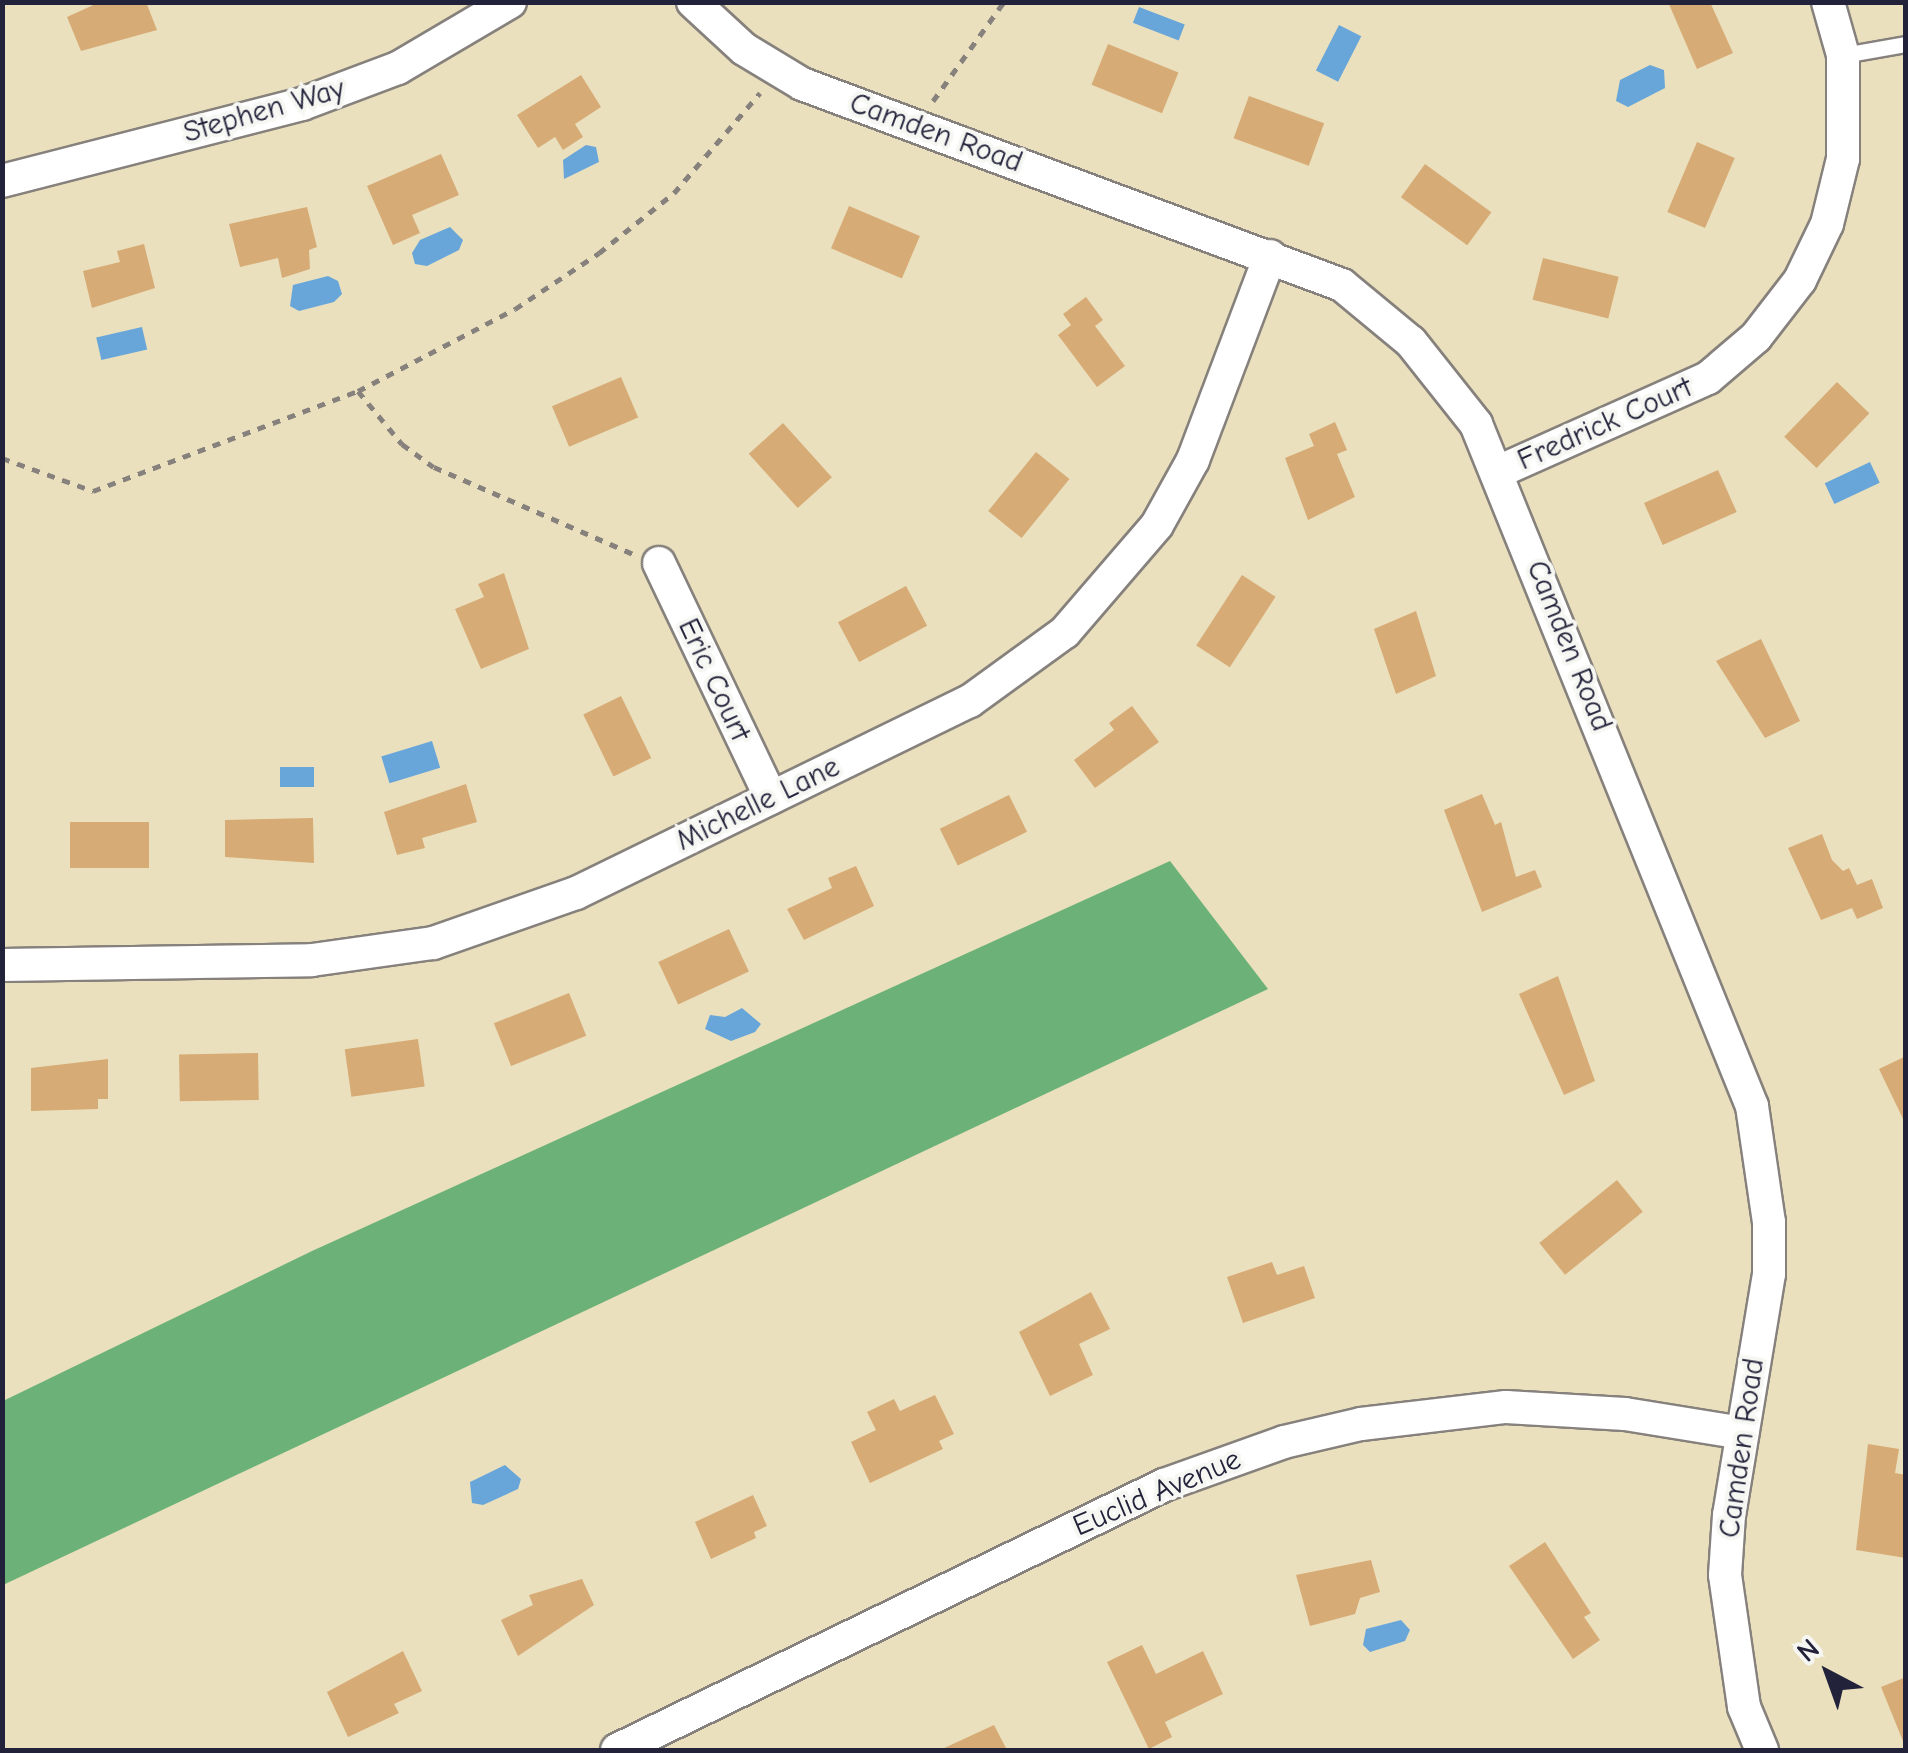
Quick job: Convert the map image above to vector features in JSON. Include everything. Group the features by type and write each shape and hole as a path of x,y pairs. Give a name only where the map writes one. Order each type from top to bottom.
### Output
{"street":[{"name":"Stephen Way","path":"2,181 302,104 398,68 510,2"},
{"name":"Camden Road","path":"694,2 778,71 1342,285 1411,342 1476,424 1500,470 1752,1106 1767,1206 1769,1274 1742,1433 1726,1575 1744,1708 1762,1750"},
{"name":"Fredrick Court","path":"1500,470 1656,406 1708,378 1756,337 1800,280 1826,224 1843,159 1843,55 1828,2"},
{"name":"Michelle Lane","path":"2,965 312,960 433,943 576,893 970,701 1065,632 1112,584 1157,525 1193,460 1270,256"},
{"name":"Eric Court","path":"659,563 770,798"},
{"name":"Euclid Avenue","path":"616,1750 1164,1485 1284,1442 1361,1424 1506,1408 1626,1414 1742,1433"}],"lane":[{"path":"1843,55 1906,44"}],"path":[{"path":"918,126 965,50 1004,2"},
{"path":"2,458 92,491 358,390 515,309 645,218 778,71"},
{"path":"358,390 402,444 434,467 659,563"}],"green space":[{"path":"1170,861 1268,989 3,1585 3,1401 312,1251"}],"water":[{"path":"1139,7 1185,25 1179,40 1133,23"},
{"path":"1339,25 1361,36 1338,82 1316,70"},
{"path":"1650,65 1664,70 1665,88 1628,107 1616,101 1620,80"},
{"path":"586,145 596,147 599,162 564,179 563,160"},
{"path":"450,227 463,240 459,250 427,266 415,264 412,253 420,240"},
{"path":"328,276 338,281 342,294 334,302 299,311 290,306 293,285"},
{"path":"142,327 147,349 101,360 96,338"},
{"path":"1870,462 1880,483 1834,504 1825,483"},
{"path":"432,741 440,768 390,783 381,756"},
{"path":"280,767 314,767 314,787 280,787"},
{"path":"742,1008 761,1024 755,1032 731,1041 705,1029 710,1015 725,1017"},
{"path":"505,1465 521,1479 518,1489 483,1505 472,1503 470,1482"},
{"path":"1401,1620 1410,1630 1405,1641 1370,1652 1363,1645 1366,1629"}],"building":[{"path":"100,2 146,2 157,30 81,51 67,17"},
{"path":"1668,2 1710,2 1733,53 1697,69"},
{"path":"1108,44 1178,72 1162,113 1092,85"},
{"path":"581,75 601,107 575,124 583,137 563,150 555,137 538,148 517,115"},
{"path":"1249,96 1324,123 1309,166 1234,138"},
{"path":"1697,142 1735,158 1705,228 1667,212"},
{"path":"441,154 459,195 412,215 420,233 393,245 367,186"},
{"path":"1425,164 1491,212 1467,245 1401,197"},
{"path":"849,206 920,236 902,278 831,248"},
{"path":"307,207 317,247 309,250 310,269 282,278 278,258 240,267 229,224"},
{"path":"144,244 155,288 92,308 83,271 120,262 117,251"},
{"path":"1543,258 1619,277 1608,319 1533,300"},
{"path":"1086,297 1103,320 1095,326 1125,366 1097,387 1058,335 1071,325 1063,314"},
{"path":"621,377 638,418 569,447 552,406"},
{"path":"1837,382 1869,413 1817,468 1784,437"},
{"path":"1335,422 1347,450 1337,454 1355,497 1308,520 1285,458 1314,446 1309,434"},
{"path":"783,423 832,477 798,508 749,454"},
{"path":"1036,452 1069,479 1022,538 988,511"},
{"path":"1718,470 1737,512 1663,545 1644,503"},
{"path":"504,573 529,649 481,669 455,609 484,597 478,584"},
{"path":"1242,575 1276,597 1230,667 1196,645"},
{"path":"906,586 927,626 859,662 838,622"},
{"path":"1416,611 1436,676 1396,694 1374,629"},
{"path":"1761,639 1800,721 1765,738 1716,661"},
{"path":"621,696 651,758 613,776 583,714"},
{"path":"1132,706 1159,742 1095,788 1074,760 1114,730 1109,723"},
{"path":"466,784 477,822 422,838 425,848 397,855 384,812"},
{"path":"1482,794 1495,825 1501,822 1516,877 1535,870 1542,887 1482,912 1444,810"},
{"path":"1009,795 1027,832 958,866 940,829"},
{"path":"313,818 314,863 225,857 225,820"},
{"path":"70,822 149,822 149,868 70,868"},
{"path":"1822,834 1832,860 1843,871 1849,868 1857,885 1872,879 1883,908 1857,919 1852,908 1821,920 1788,848"},
{"path":"856,866 874,906 804,940 787,909 832,888 828,878"},
{"path":"729,929 749,972 678,1005 658,962"},
{"path":"1558,976 1595,1081 1564,1095 1519,994"},
{"path":"569,993 586,1036 511,1066 494,1023"},
{"path":"418,1039 425,1087 351,1097 345,1049"},
{"path":"258,1053 259,1100 180,1101 179,1054"},
{"path":"1906,1056 1906,1125 1879,1069"},
{"path":"108,1059 108,1099 98,1099 98,1109 31,1111 31,1068"},
{"path":"1617,1180 1643,1212 1565,1275 1539,1243"},
{"path":"1272,1262 1277,1275 1304,1266 1315,1298 1243,1323 1227,1277"},
{"path":"1091,1292 1110,1329 1079,1344 1093,1375 1050,1396 1019,1332"},
{"path":"935,1395 954,1434 939,1441 943,1449 870,1483 851,1442 876,1430 867,1412 894,1399 900,1411"},
{"path":"1868,1444 1899,1449 1895,1473 1906,1475 1906,1558 1856,1550"},
{"path":"753,1495 767,1526 754,1532 756,1538 711,1559 695,1522"},
{"path":"1545,1542 1591,1613 1584,1617 1600,1640 1573,1659 1509,1566"},
{"path":"1371,1560 1380,1592 1360,1598 1355,1614 1310,1626 1296,1575"},
{"path":"582,1579 594,1605 518,1656 501,1620 533,1605 529,1595"},
{"path":"1142,1645 1156,1674 1203,1651 1223,1694 1165,1722 1172,1737 1149,1749 1107,1662"},
{"path":"403,1651 422,1691 394,1704 399,1713 348,1737 327,1692"},
{"path":"1906,1677 1906,1746 1905,1746 1881,1687"},
{"path":"994,1725 1007,1750 940,1750"}]}
